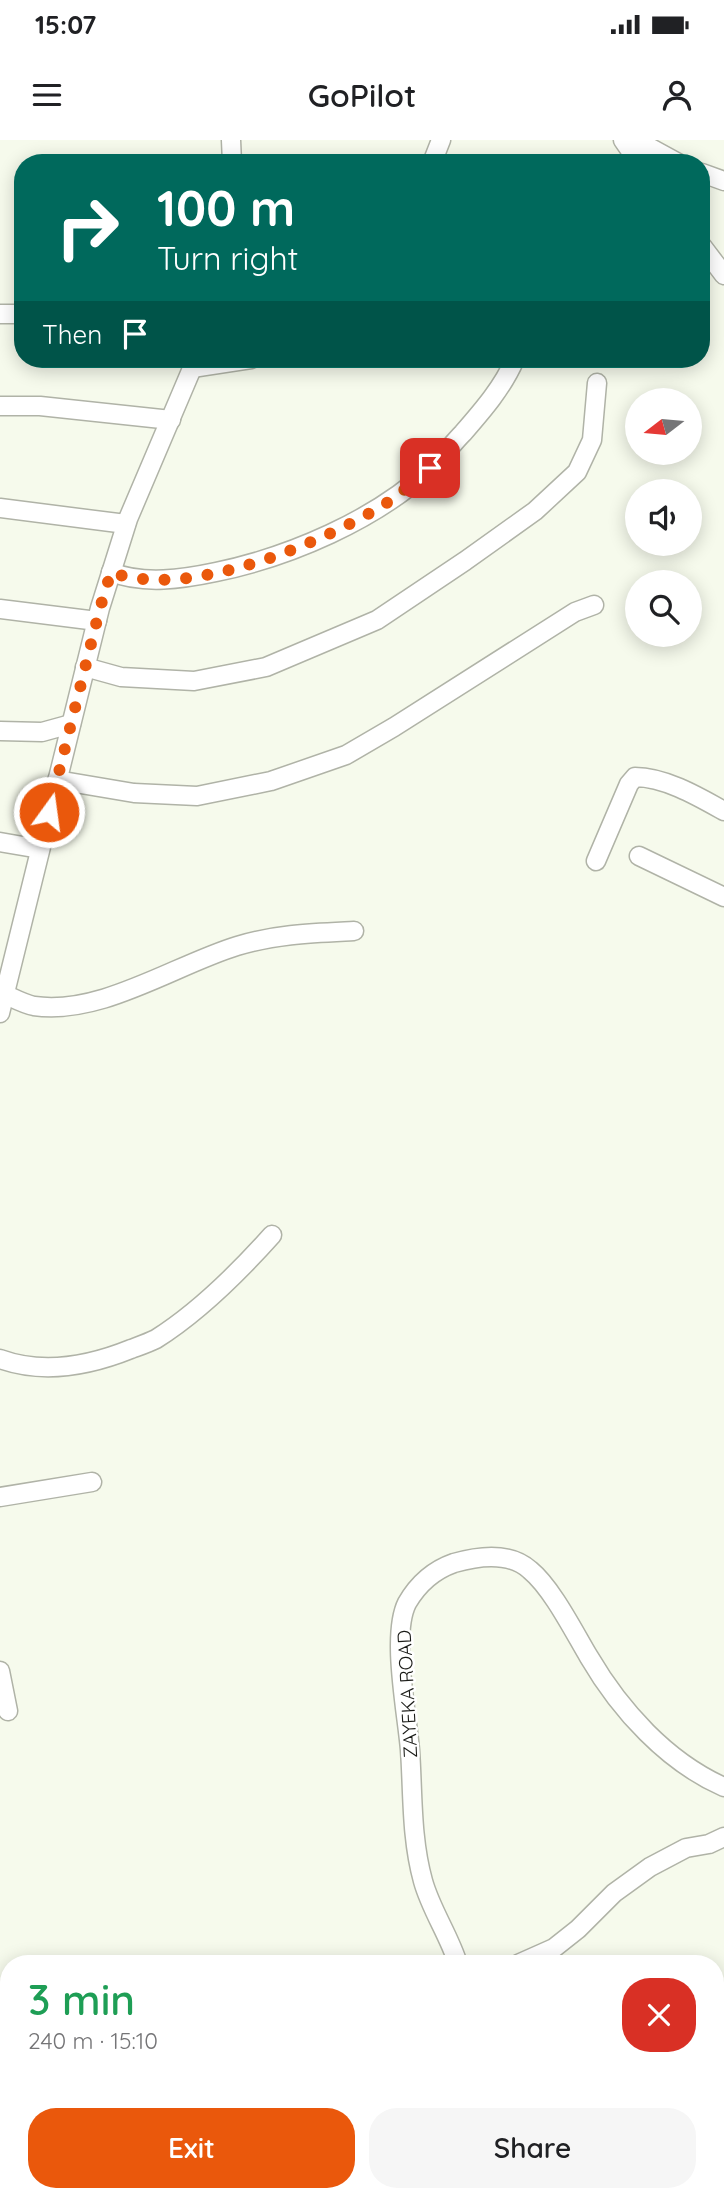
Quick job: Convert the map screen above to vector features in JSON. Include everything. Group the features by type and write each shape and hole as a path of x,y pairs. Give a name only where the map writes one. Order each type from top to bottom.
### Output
{"street":[{"path":"636,140 662,154"},
{"path":"710,257 724,275"},
{"path":"0,1013 6,957 40,849 111,572 126,524 192,368"},
{"path":"111,572 125,578 194,577 271,559 317,540 389,501 430,468 496,394 510,368"},
{"path":"85,667 121,677 194,681 266,667 377,620 535,511 577,472 592,440 597,383"},
{"path":"0,406 40,406 171,420"},
{"path":"0,508 126,524"},
{"path":"57,780 134,793 197,796 271,781 346,755 575,612 594,605"},
{"path":"0,609 97,621"},
{"path":"0,731 42,732 71,724"},
{"path":"596,861 629,784 635,777 645,777 676,788 724,811"},
{"path":"0,842 40,849"},
{"path":"639,856 724,897"},
{"path":"4,994 31,1006 80,1005 175,972 236,946 284,934 354,931"},
{"path":"0,1359 15,1365 62,1367 99,1362 154,1339 195,1309 272,1236"},
{"path":"0,1497 92,1482"},
{"name":"ZAYEKA ROAD","path":"453,1955 423,1881 415,1842 401,1657 401,1626 407,1604 427,1578 439,1569 476,1557 499,1557 530,1569 552,1596 591,1660 624,1707 660,1745 696,1773 724,1787"},
{"path":"0,1671 8,1711"},
{"path":"538,1955 554,1948 614,1893 650,1867 686,1848 709,1844 724,1837"}],"route":[{"path":"49,812 111,572 125,578 194,577 271,559 317,540 389,501 430,468"}]}
